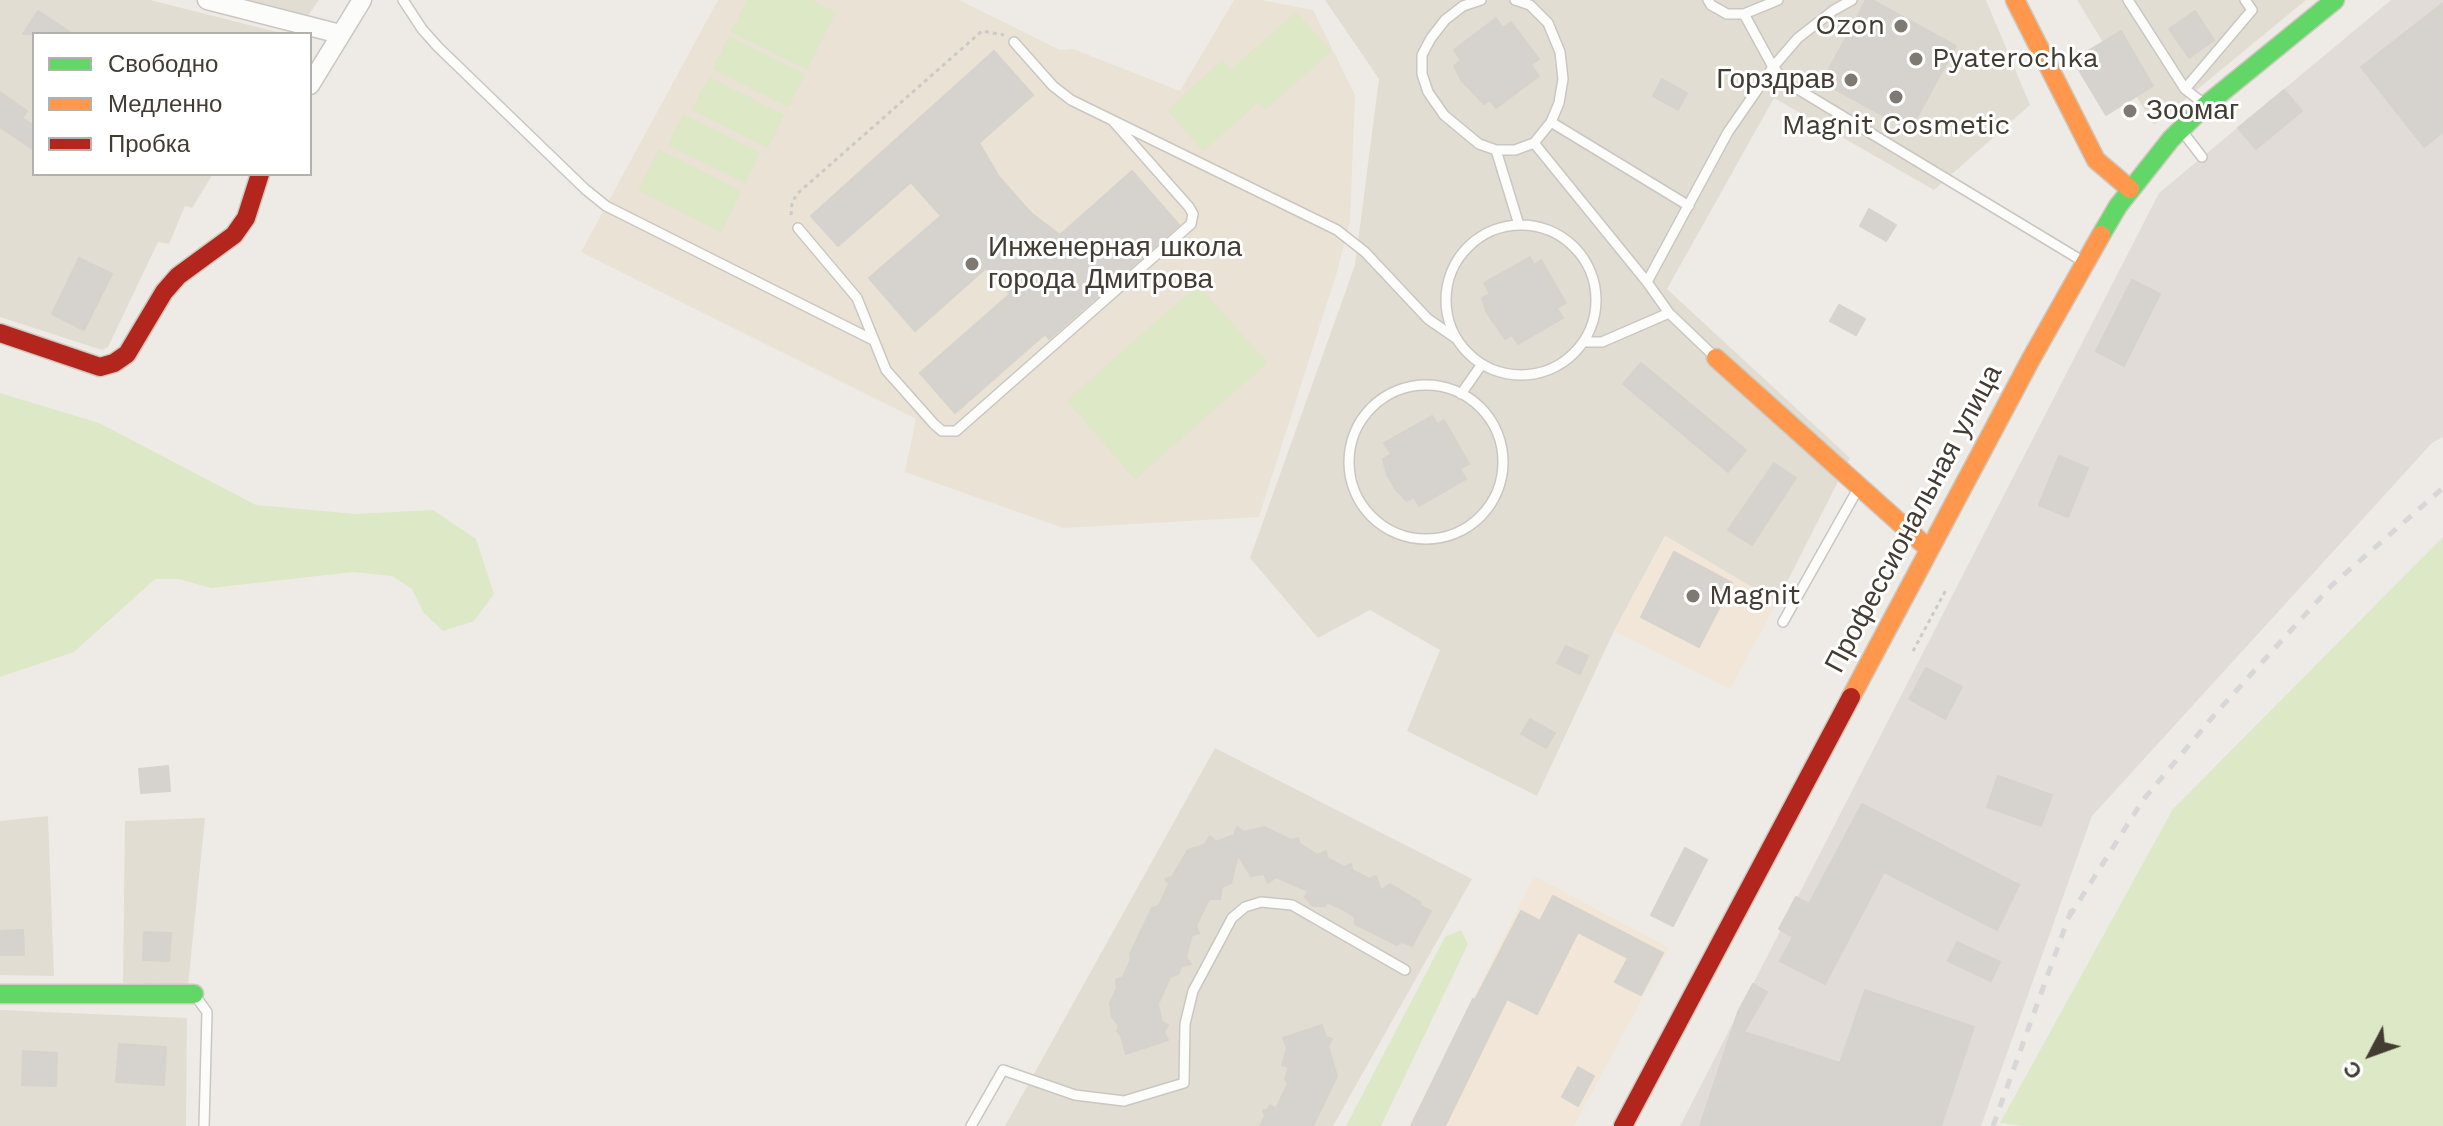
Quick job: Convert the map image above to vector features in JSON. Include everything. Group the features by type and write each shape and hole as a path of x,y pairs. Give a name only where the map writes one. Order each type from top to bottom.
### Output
{"main road":[{"path":"2015,0 2096,160 2130,189"},
{"name":"Профессиональная улица","path":"1623,1126 2084,262 2130,189 2206,105 2335,0"},
{"path":"0,333 100,367 114,363 127,354 164,292 178,276 234,235 246,218 259,176"},
{"path":"1716,358 1929,549"},
{"path":"0,994 194,994"}],"street":[{"path":"207,0 340,34"},
{"path":"312,82 362,0"}],"lane":[{"path":"403,0 438,47 597,200 629,219 873,340"},
{"path":"1478,1 1463,6 1445,20 1431,38 1422,55 1422,74 1428,92 1444,115 1479,144 1496,150 1515,150 1534,143 1551,122 1559,103 1563,79 1560,52 1548,23 1530,5 1515,0"},
{"path":"1708,0 1727,14 1744,14 1778,0"},
{"path":"1647,282 1728,132 1773,67 1798,38 1852,0"},
{"path":"2128,0 2185,89 2206,105"},
{"path":"2185,89 2252,10 2245,0"},
{"path":"1744,14 1773,67 1786,82 2084,262"},
{"path":"1014,42 1061,93 1337,230 1365,252 1435,325 1457,339 1482,364 1509,374 1532,375 1566,361 1584,342 1595,315 1596,286 1581,254 1555,232 1530,225 1503,226 1479,237 1457,260 1447,285 1446,310 1457,339"},
{"path":"798,228 857,298 886,370 942,431 956,431 1187,228 1192,219 1189,207 1113,121"},
{"path":"1551,122 1689,206"},
{"path":"2181,130 2202,157"},
{"path":"1534,143 1669,313 1716,358"},
{"path":"1496,150 1519,225"},
{"path":"1584,342 1602,342 1669,313"},
{"path":"1461,394 1482,364"},
{"path":"1412,386 1445,387 1461,394 1485,412 1499,435 1504,467 1493,503 1472,525 1439,539 1401,536 1377,523 1365,511 1352,487 1348,462 1353,435 1360,421 1378,401 1412,386"},
{"path":"1783,622 1859,487"},
{"path":"971,1126 1003,1070 1075,1095 1124,1101 1184,1083 1185,1024 1193,991 1232,918 1245,907 1261,902 1292,905 1405,970"},
{"path":"194,994 207,1012 204,1126"}],"path":[{"path":"798,228 790,212 798,193 982,31 999,32 1014,42"},
{"path":"1913,651 1947,588"}],"shaded area":[{"path":"0,0 150,0 277,32 32,32 32,176 212,176 192,208 185,206 169,244 158,242 108,347 102,350 0,317"},
{"path":"240,0 319,0 307,17"},
{"name":"Инженерная школа города Дмитрова","path":"718,0 959,0 1060,50 1073,49 1180,91 1234,0 1261,0 1313,10 1355,95 1350,221 1336,275 1259,517 1063,528 905,472 916,419 581,252"},
{"path":"1325,0 1986,0 2030,105 1934,190 1774,98 1667,289 1850,458 1777,602 1665,536 1614,631 1537,796 1407,731 1440,650 1370,610 1318,638 1250,558 1355,265 1379,79"},
{"path":"2077,0 2306,0 2154,125"},
{"path":"2391,0 2443,0 2443,437 2432,443 2092,816 1981,1126 1680,1126 2159,193"},
{"path":"1666,536 1777,602 1730,689 1614,631"},
{"path":"1215,748 1472,879 1333,1126 1005,1126"},
{"path":"48,816 54,976 0,975 0,821"},
{"path":"205,818 188,985 123,983 125,821"},
{"path":"1534,876 1669,948 1574,1126 1409,1126"},
{"path":"0,1010 187,1018 186,1126 0,1126"}],"green space":[{"path":"747,0 812,0 836,12 807,70 731,32"},
{"path":"1296,12 1331,51 1266,109 1258,102 1203,151 1167,110 1222,60 1231,70"},
{"path":"729,36 805,74 788,107 713,69"},
{"path":"709,77 784,115 768,148 692,110"},
{"path":"683,114 760,153 745,183 668,145"},
{"path":"659,149 741,191 721,232 638,190"},
{"path":"1198,285 1267,363 1135,479 1067,400"},
{"path":"0,393 99,423 256,505 356,514 433,510 476,539 494,594 474,621 443,631 423,612 412,589 392,576 353,572 211,588 179,579 155,579 74,652 0,677"},
{"path":"2443,537 2443,1126 2023,1126 2000,1123 2173,809"},
{"path":"1461,930 1468,944 1381,1126 1346,1126 1445,937"}],"building":[{"path":"1866,0 1872,0 1956,46 1910,130 1822,82"},
{"path":"2443,3 2443,132 2424,147 2361,67"},
{"path":"38,11 70,32 32,32 23,34"},
{"path":"2195,11 2214,40 2189,58 2169,29"},
{"path":"1496,18 1503,28 1511,22 1539,59 1531,65 1539,76 1496,108 1490,100 1484,104 1462,81 1454,66 1461,60 1454,50"},
{"path":"2121,31 2153,86 2106,115 2073,60"},
{"path":"994,51 1033,95 979,143 999,177 1031,213 1060,235 1132,171 1179,225 1049,339 1045,334 955,413 920,373 1010,294 986,268 915,331 869,278 941,216 911,182 838,246 811,216"},
{"path":"1662,79 1687,93 1678,110 1653,96"},
{"path":"2284,90 2302,111 2256,149 2238,128"},
{"path":"0,92 27,111 22,118 32,125 32,149 0,127"},
{"path":"1869,209 1896,225 1886,241 1860,226"},
{"path":"1530,257 1534,265 1541,260 1566,303 1557,308 1563,318 1518,344 1512,335 1505,339 1487,313 1482,298 1490,294 1484,283"},
{"path":"79,258 112,274 84,330 52,314"},
{"path":"2132,280 2160,294 2124,366 2096,351"},
{"path":"1839,305 1865,319 1856,335 1830,321"},
{"path":"1641,363 1746,450 1728,472 1623,384"},
{"path":"1432,416 1437,424 1444,420 1469,464 1460,469 1466,479 1419,506 1414,497 1407,501 1387,475 1383,459 1391,454 1384,443"},
{"path":"2059,456 2088,468 2068,517 2039,505"},
{"path":"1774,463 1796,478 1752,545 1728,530"},
{"path":"1674,552 1732,583 1699,647 1641,617"},
{"path":"1566,646 1588,656 1580,674 1557,663"},
{"path":"1926,668 1962,687 1945,719 1909,699"},
{"path":"1530,719 1555,733 1546,748 1521,734"},
{"path":"168,766 170,791 141,793 139,769"},
{"path":"1998,776 2052,795 2041,826 1987,807"},
{"path":"1862,804 2019,885 1997,930 1884,872 1825,984 1780,961 1793,937 1779,929 1796,897 1809,904"},
{"path":"1237,827 1244,832 1264,827 1291,840 1298,838 1300,844 1318,855 1326,851 1327,858 1344,867 1351,864 1352,870 1369,879 1376,876 1381,890 1390,884 1431,911 1412,946 1402,942 1397,945 1355,924 1355,917 1327,902 1325,906 1313,906 1305,897 1308,891 1276,877 1268,883 1264,874 1251,876 1238,855 1231,883 1222,887 1220,899 1209,899 1196,926 1199,933 1192,935 1186,957 1191,964 1182,966 1178,974 1170,977 1158,1004 1162,1022 1168,1025 1164,1032 1168,1040 1126,1054 1110,1003 1117,988 1116,980 1123,977 1131,959 1130,954 1152,908 1159,906 1169,884 1165,879 1172,877 1188,850 1204,845 1210,836 1216,842 1234,835"},
{"path":"1685,848 1707,860 1673,926 1651,915"},
{"path":"1553,896 1663,953 1641,995 1615,982 1628,958 1578,932 1537,1014 1507,999 1445,1126 1411,1126 1473,999 1521,911 1540,921"},
{"path":"23,930 24,955 0,955 0,931"},
{"path":"144,932 171,933 169,961 143,960"},
{"path":"1957,942 2000,962 1991,981 1948,961"},
{"path":"1753,984 1767,992 1744,1032 1840,1063 1865,990 1974,1027 1941,1126 1700,1126 1738,1012"},
{"path":"1322,1025 1326,1037 1332,1039 1328,1046 1337,1076 1313,1126 1260,1126 1265,1116 1263,1111 1270,1105 1276,1109 1288,1083 1285,1079 1289,1067 1282,1065 1287,1048 1283,1038"},
{"path":"119,1044 166,1047 164,1085 116,1082"},
{"path":"23,1051 57,1053 56,1086 22,1085"},
{"path":"1578,1067 1594,1076 1578,1106 1562,1097"}],"railway":[{"path":"2069,917 2143,800 2216,713 2332,585 2443,488"},
{"path":"1993,1126 2072,908"}],"traffic: fast":[{"path":"2101,235 2118,206 2171,139 2206,105 2335,0"},
{"path":"0,994 194,994"}],"traffic: slow":[{"path":"2015,0 2096,160 2130,189"},
{"path":"1851,697 2031,359 2101,235"},
{"path":"1716,358 1929,549"}],"traffic: jam":[{"path":"0,333 100,367 114,363 127,354 164,292 178,276 234,235 246,218 259,176"},
{"path":"1623,1126 1851,697"}],"place":[{"name":"Ozon","path":"1901,26"},
{"name":"Pyaterochka","path":"1916,59"},
{"name":"Горздрав","path":"1851,80"},
{"name":"Magnit Cosmetic","path":"1896,97"},
{"name":"Зоомаг","path":"2130,111"},
{"name":"Инженерная школа города Дмитрова","path":"972,264"},
{"name":"Magnit","path":"1693,596"}]}
